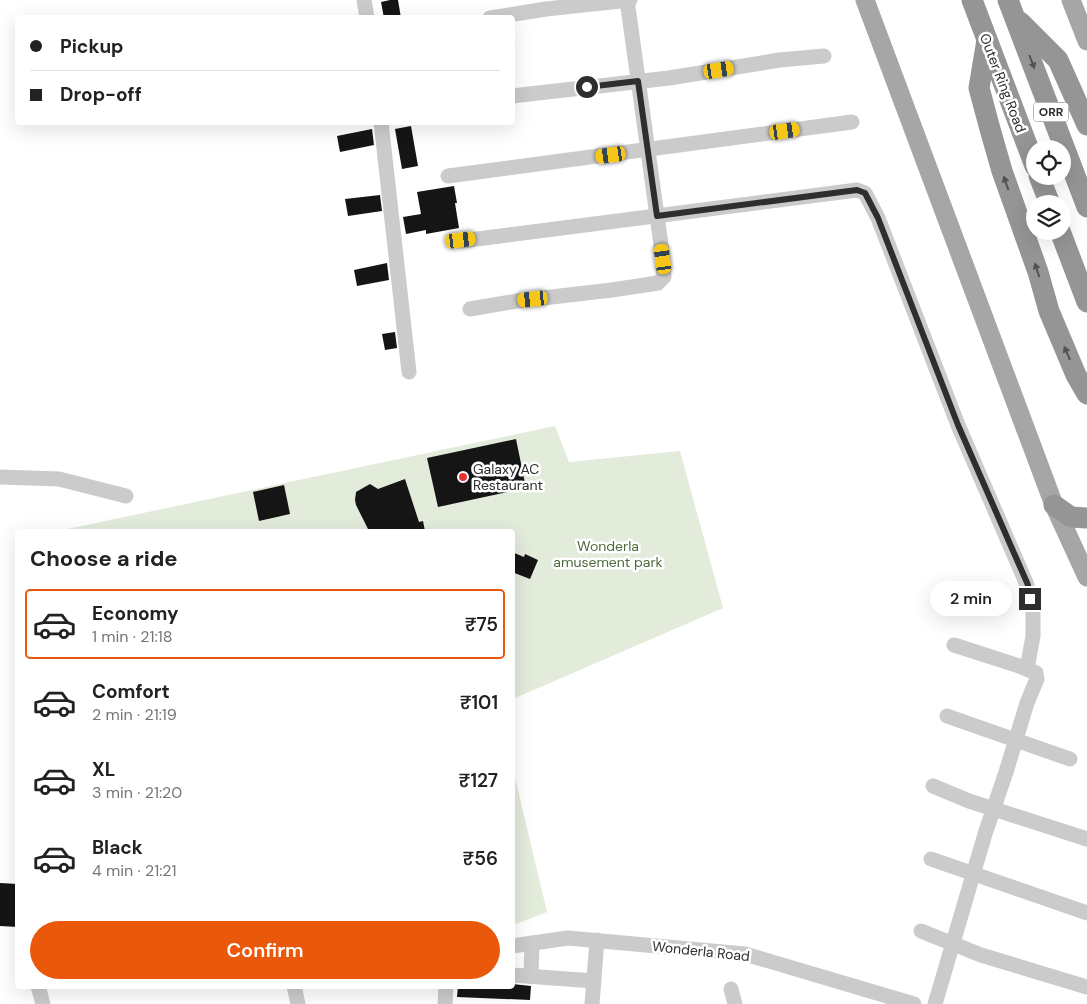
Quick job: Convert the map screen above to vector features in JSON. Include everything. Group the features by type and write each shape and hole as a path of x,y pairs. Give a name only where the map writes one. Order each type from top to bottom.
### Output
{"highway":[{"name":"Outer Ring Road","path":"972,0 1026,142"},
{"path":"1011,8 1058,60 1087,125"},
{"name":"ORR","path":"1011,8 1087,207"},
{"path":"987,40 979,88 1002,171 1038,272 1049,311 1076,374 1087,394"},
{"path":"1063,240 1087,302"},
{"path":"1054,505 1071,517 1087,518"}],"main road":[{"path":"865,0 1054,505 1087,578"},
{"path":"1071,0 1087,41"}],"street":[{"path":"364,0 366,15"},
{"path":"470,309 658,283 664,277 628,0 509,15"},
{"path":"515,96 669,78 780,60 824,56"},
{"path":"448,176 852,122"},
{"path":"381,125 409,372"},
{"path":"461,240 857,190 865,193 878,218 958,425 1028,585 1033,612 1033,636 1027,669"},
{"path":"0,477 58,479 126,496"},
{"path":"935,1004 973,874 1027,703 1037,678 1036,673 1027,669 954,645"},
{"path":"947,716 1070,759"},
{"path":"933,786 969,801 1087,839"},
{"path":"931,859 1087,913"},
{"path":"921,931 981,955 1087,987"},
{"name":"Wonderla Road","path":"515,946 568,938 745,954 914,1004"},
{"path":"592,1004 596,940"},
{"path":"531,976 532,943"},
{"path":"515,974 594,981"},
{"path":"39,989 43,1004"},
{"path":"295,989 298,1004"},
{"path":"445,1004 446,989"}],"green space":[{"name":"Wonderla amusement park","path":"555,426 569,462 680,451 723,608 515,698 515,529 67,529"},
{"path":"515,778 547,912 515,924"}],"building":[{"path":"398,0 400,15 383,15 381,2"},
{"path":"411,126 418,166 402,169 395,129"},
{"path":"372,129 374,145 340,152 337,136"},
{"path":"454,186 459,228 426,234 426,230 406,234 403,217 421,214 417,192"},
{"path":"380,195 382,211 348,216 345,199"},
{"path":"387,263 389,280 357,286 354,270"},
{"path":"395,332 397,348 385,350 382,334"},
{"path":"516,439 526,488 438,507 427,458"},
{"path":"405,479 419,522 423,521 425,529 368,529 356,505 356,492 370,484 378,489"},
{"path":"284,485 290,514 259,521 253,492"},
{"path":"515,553 524,557 525,554 538,560 530,579 515,573"},
{"path":"0,883 15,884 15,927 0,926"},
{"path":"515,984 531,986 530,1000 457,997 458,989 515,989"}],"place":[{"name":"Galaxy AC Restaurant","path":"463,477"}],"route":[{"path":"587,87 638,81 657,216 857,190 865,193 878,218 984,488 1028,585 1030,599"}]}
